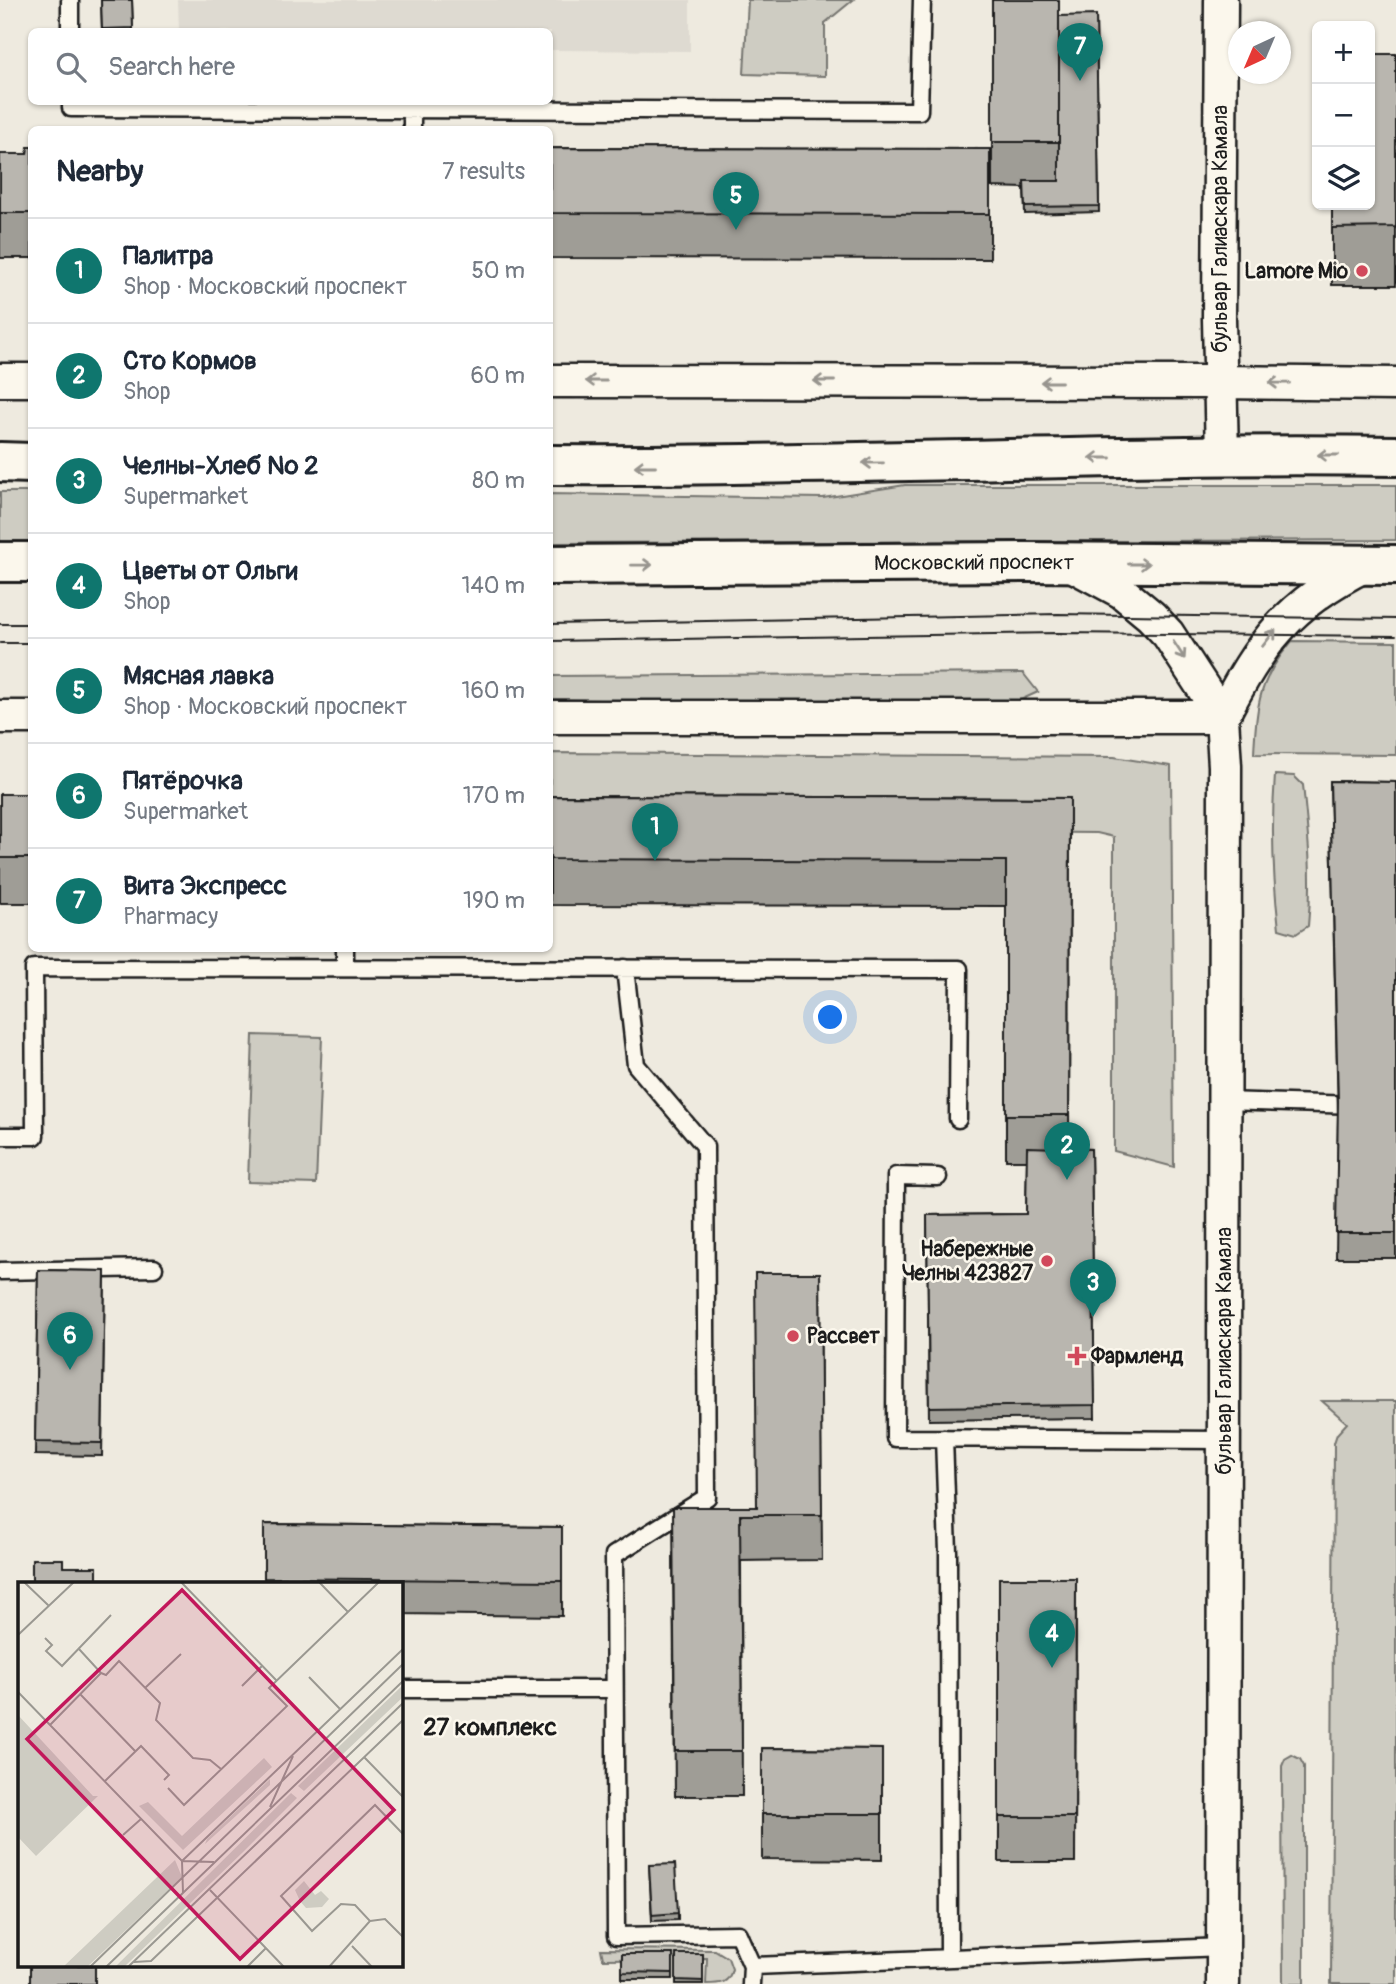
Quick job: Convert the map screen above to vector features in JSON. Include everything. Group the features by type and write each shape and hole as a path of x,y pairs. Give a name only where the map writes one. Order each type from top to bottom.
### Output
{"main road":[{"path":"553,465 718,466 1055,458 1396,456"},
{"path":"0,462 28,463"},
{"path":"0,562 28,562"},
{"name":"Московский проспект","path":"553,565 1381,565"}],"street":[{"name":"бульвар Галиаскара Камала","path":"1221,0 1222,457"},
{"path":"0,380 28,380"},
{"path":"553,381 1396,384"},
{"name":"бульвар Галиаскара Камала","path":"1070,564 1122,592 1151,616 1168,634 1222,717 1225,766 1223,1984"},
{"path":"553,717 1222,717 1247,668 1286,619 1312,595 1334,580 1381,565"},
{"path":"553,583 598,566"},
{"path":"0,717 28,717"}],"lane":[{"path":"70,0 70,28"},
{"path":"71,105 71,108 919,111 922,0"},
{"path":"412,110 412,126"},
{"path":"345,952 345,968"},
{"path":"0,1136 35,1136 34,968 958,969 958,1119"},
{"path":"625,968 636,1065 705,1146 706,1497 614,1555 616,1936 738,1934 752,1966 751,1984"},
{"path":"1224,1101 1377,1106"},
{"path":"938,1177 896,1175 895,1438 1224,1440"},
{"path":"0,1271 154,1268"},
{"path":"944,1438 948,1552 949,1958"},
{"path":"402,1689 614,1689"},
{"path":"752,1966 1223,1947"}],"shaded area":[{"path":"178,0 690,0 690,51 553,50 553,28 179,28"},
{"path":"748,0 853,0 825,23 825,76 744,74"},
{"path":"905,485 1396,485 1396,540 553,543 553,494 823,498"},
{"path":"0,492 28,492 28,545 0,545"},
{"path":"1292,641 1396,642 1396,755 1254,754 1261,693 1272,668"},
{"path":"1023,673 1038,692 1003,708 553,699 553,676"},
{"path":"553,753 1114,757 1171,766 1174,1167 1114,1151 1114,837 1097,833 553,828"},
{"path":"1275,775 1294,776 1303,785 1310,890 1308,926 1296,934 1279,929 1273,852"},
{"path":"253,1035 322,1037 316,1184 248,1182"},
{"path":"1322,1401 1396,1401 1396,1984 1331,1984 1334,1443 1337,1434 1347,1423"},
{"path":"1292,1755 1300,1759 1304,1766 1304,1984 1283,1984 1282,1766 1285,1759"},
{"path":"601,1949 715,1950 728,1958 732,1969 729,1978 723,1982 706,1984 707,1958 603,1959"}],"building":[{"path":"101,0 132,0 133,28 102,28"},
{"path":"992,0 1059,0 1059,142 992,142"},
{"path":"1096,15 1099,206 1025,207 1024,181 1059,181 1059,16"},
{"path":"1375,54 1396,54 1396,227 1332,228 1332,210 1375,210"},
{"path":"28,147 28,213 0,213 0,154 27,154"},
{"path":"553,148 990,149 990,214 553,213"},
{"path":"1330,781 1396,782 1396,1233 1336,1233 1338,1101"},
{"path":"0,794 28,794 28,858 0,858"},
{"path":"553,796 1070,798 1069,1115 1006,1115 1006,861 553,859"},
{"path":"1027,1147 1091,1149 1095,1405 929,1407 927,1215 1026,1214"},
{"path":"38,1270 105,1271 102,1443 35,1442"},
{"path":"755,1273 820,1273 822,1515 740,1515 742,1751 675,1751 673,1507 757,1507"},
{"path":"264,1524 562,1527 562,1581 264,1578"},
{"path":"32,1559 63,1559 63,1567 97,1567 97,1582 32,1582"},
{"path":"999,1578 1076,1578 1075,1817 999,1817"},
{"path":"762,1748 882,1749 882,1814 762,1814"},
{"path":"675,1864 678,1913 652,1915 649,1865"},
{"path":"622,1954 673,1954 673,1973 622,1972"},
{"path":"676,1954 703,1954 703,1981 676,1980"},
{"path":"30,1966 95,1966 95,1984 30,1984"}],"tram line":[{"path":"553,624 1058,614 1396,619"},
{"path":"0,624 28,624"},
{"path":"553,641 1058,633 1396,636"},
{"path":"0,643 28,643"}],"place":[{"name":"Вита Экспресс","path":"1080,81"},
{"name":"Мясная лавка","path":"736,230"},
{"name":"Lamore Mio","path":"1362,271"},
{"name":"Палитра","path":"655,861"},
{"name":"Сто Кормов","path":"1067,1180"},
{"name":"Набережные Челны 423827","path":"1047,1261"},
{"name":"Челны-Хлеб № 2","path":"1093,1317"},
{"name":"Рассвет","path":"793,1336"},
{"name":"Фармленд","path":"1077,1356"},
{"name":"Пятёрочка","path":"70,1370"},
{"name":"Цветы от Ольги","path":"1052,1668"}],"district":[{"name":"27 комплекс","path":"490,1727"}]}
